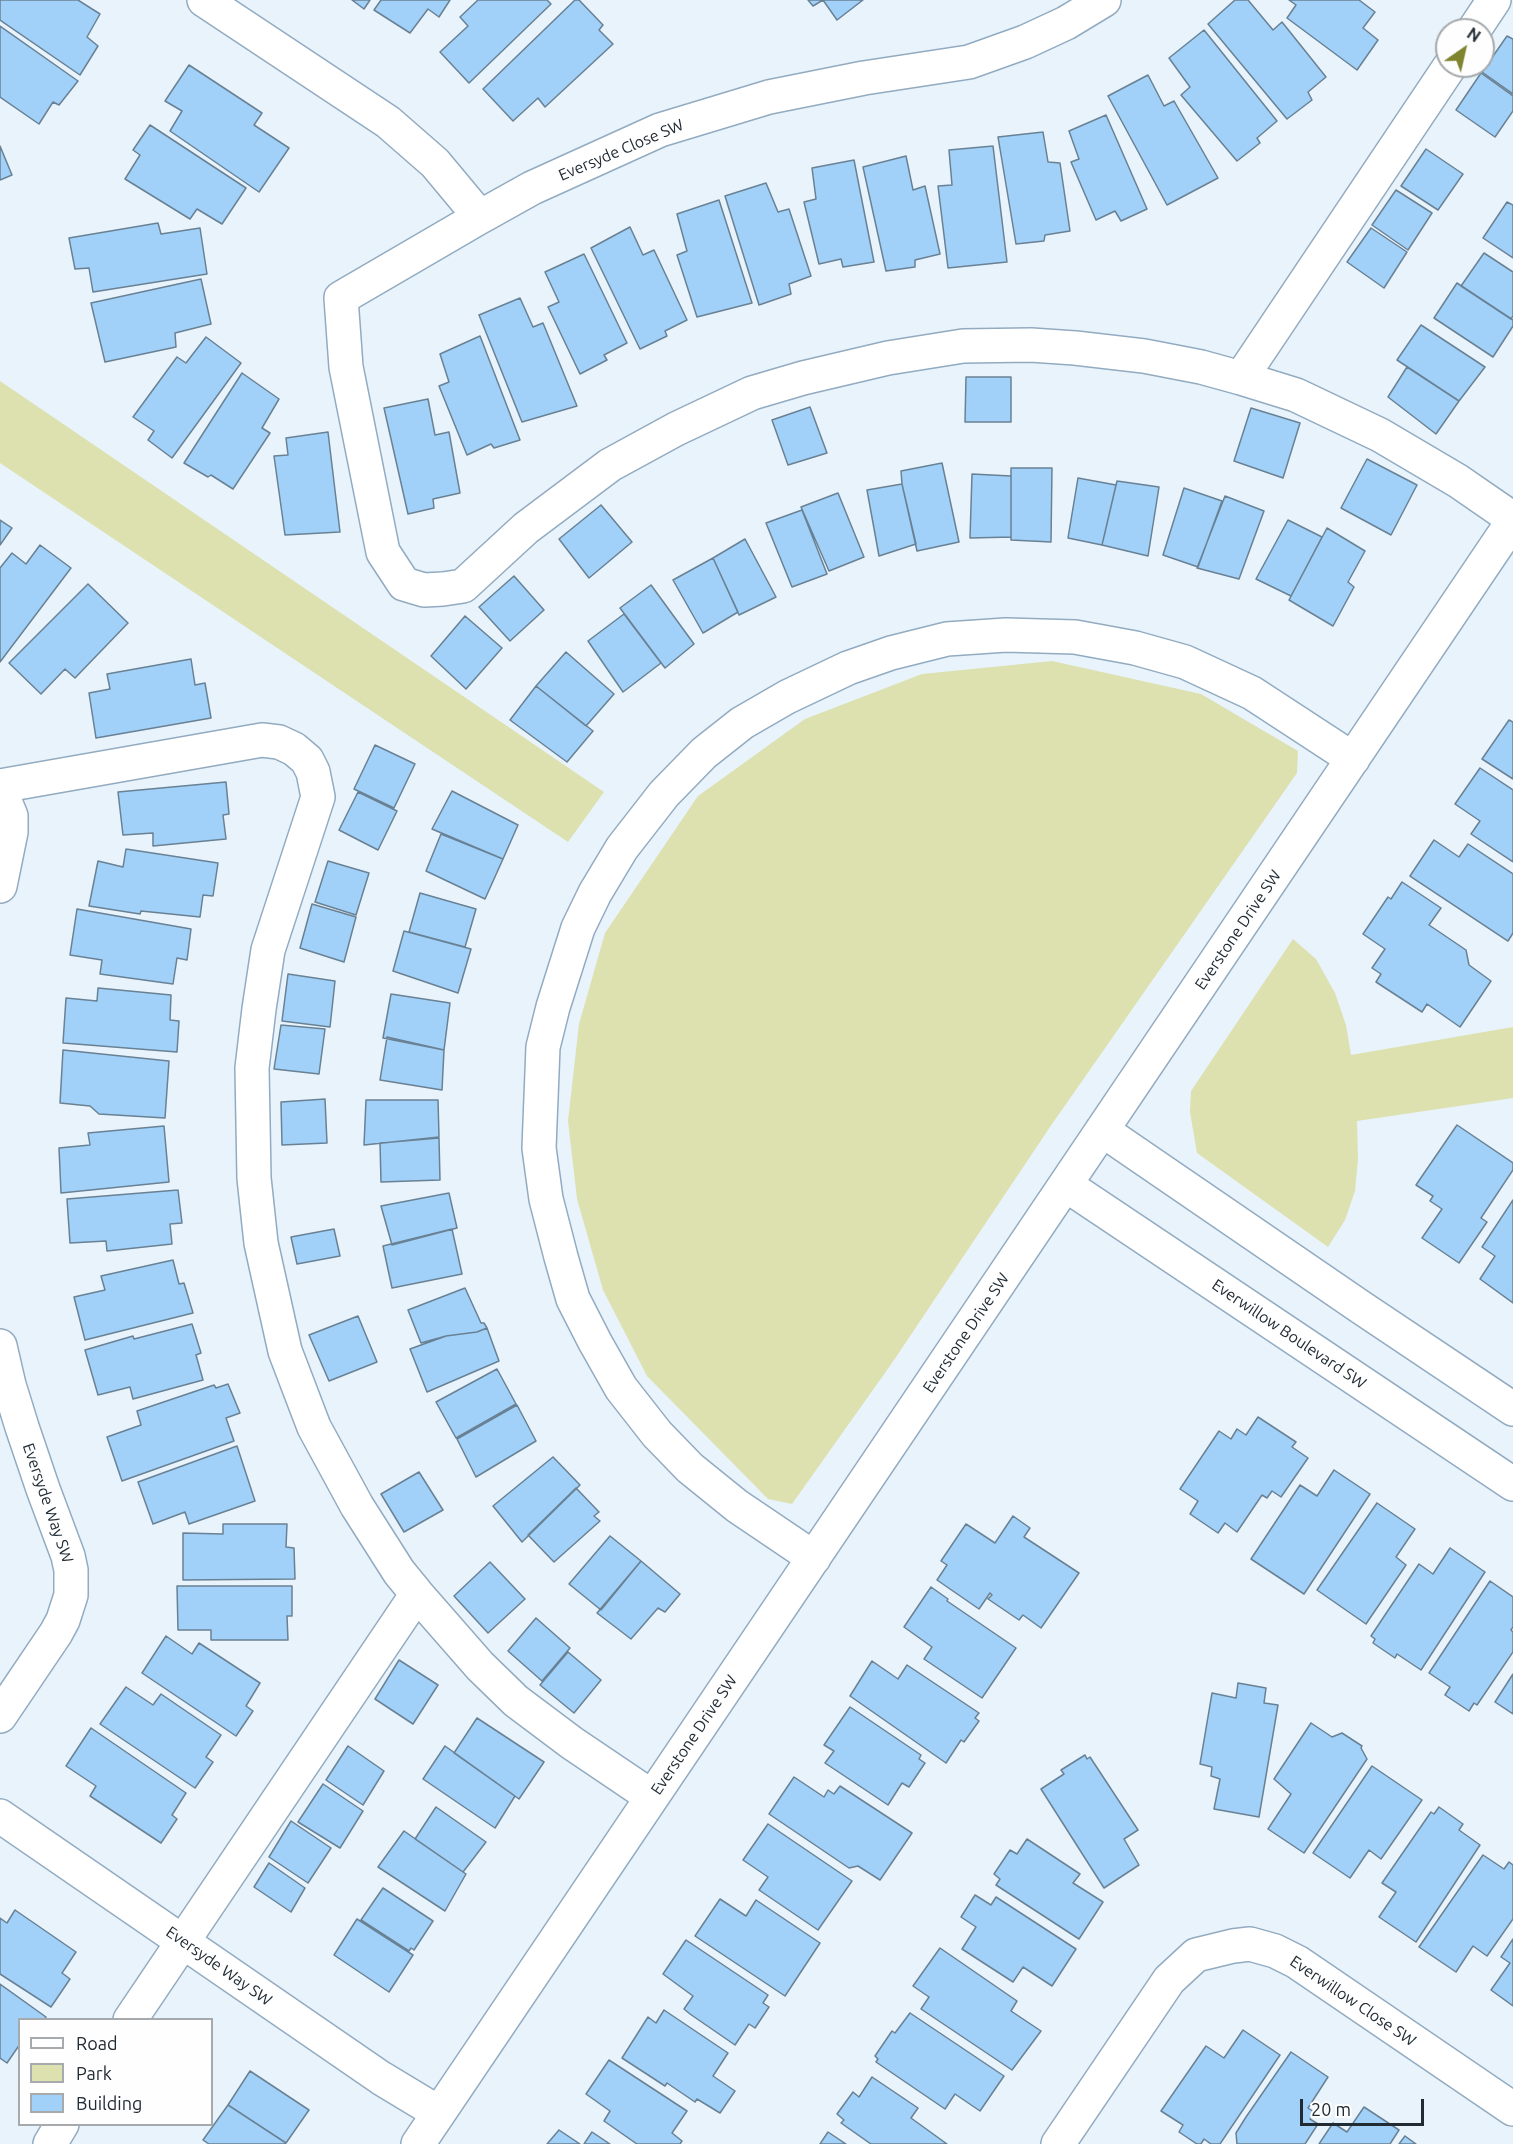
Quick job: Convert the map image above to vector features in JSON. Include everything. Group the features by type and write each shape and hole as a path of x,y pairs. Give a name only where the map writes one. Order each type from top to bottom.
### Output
{"street":[{"path":"204,0 388,122 435,163 480,217"},
{"name":"Eversyde Close SW","path":"1104,0 1060,11 1025,42 969,62 864,78 769,97 660,130 532,188 341,298 346,367 383,552 404,584 424,590 443,590 463,585 526,528 610,465 676,429 752,393 803,378 888,358 963,346 1031,345 1144,356 1201,367 1241,378"},
{"path":"1482,18 1494,0"},
{"path":"1442,78 1241,378 1296,395 1380,435 1458,481 1513,520"},
{"name":"Everstone Drive SW","path":"418,2144 1513,520"},
{"path":"814,1558 737,1506 690,1468 657,1434 621,1388 595,1342 573,1299 561,1257 546,1199 539,1148 543,1047 579,928 622,848 664,794 704,753 742,723 787,697 848,668 891,653 947,639 1006,635 1075,637 1135,648 1185,662 1252,693 1353,759"},
{"path":"0,886 11,832 11,816 0,788 262,740 279,742 294,749 307,760 313,772 318,797 268,950 252,1068 254,1178 261,1243 285,1351 314,1427 357,1506 399,1572 417,1594 480,1666 516,1701 572,1743 652,1797"},
{"path":"1102,1130 1513,1409"},
{"name":"Everwillow Boulevard SW","path":"1066,1185 1513,1484"},
{"name":"Eversyde Way SW","path":"0,1346 22,1427 71,1569 71,1595 63,1620 0,1716"},
{"path":"131,2018 417,1594"},
{"name":"Eversyde Way SW","path":"0,1816 381,2078 439,2113"},
{"name":"Everwillow Close SW","path":"1058,2144 1169,1980 1196,1955 1250,1944 1275,1951 1297,1962 1513,2109"},
{"path":"50,2144 61,2126"}],"green space":[{"path":"0,381 604,792 568,842 0,463"},
{"path":"1052,661 1201,694 1298,751 1297,773 1050,1127 892,1363 792,1504 768,1499 647,1376 603,1290 577,1199 568,1121 579,1024 605,933 698,796 805,719 922,674"},
{"path":"1293,939 1316,959 1335,993 1346,1025 1351,1055 1513,1027 1513,1098 1357,1121 1358,1159 1355,1191 1345,1220 1328,1247 1197,1153 1190,1112 1191,1091"}],"building":[{"path":"0,0 78,0 100,14 87,37 98,46 80,75 0,20"},
{"path":"352,0 370,0 364,9"},
{"path":"381,0 450,0 439,17 428,9 410,33 374,10"},
{"path":"478,0 547,0 551,4 469,83 440,52 468,26 460,17"},
{"path":"575,0 579,0 603,25 599,30 613,44 545,107 538,98 513,121 483,89"},
{"path":"808,0 823,0 813,6"},
{"path":"823,0 863,0 837,20"},
{"path":"1235,0 1248,0 1273,30 1282,22 1326,77 1308,92 1312,100 1287,119 1208,24"},
{"path":"1289,0 1359,0 1375,12 1363,28 1378,40 1357,70 1287,18 1296,5"},
{"path":"0,26 78,81 59,105 53,102 39,124 0,97"},
{"path":"1204,30 1277,121 1257,138 1260,143 1237,161 1181,95 1190,87 1169,58"},
{"path":"1507,36 1513,39 1513,94 1490,78 1495,78 1495,53"},
{"path":"189,65 262,113 254,125 289,148 259,192 170,131 182,111 165,101"},
{"path":"1148,75 1164,106 1174,101 1218,178 1167,205 1108,96"},
{"path":"1478,78 1488,78 1513,96 1513,111 1495,137 1456,110"},
{"path":"1106,115 1147,209 1121,221 1115,211 1096,220 1071,162 1079,159 1069,131"},
{"path":"150,125 246,188 222,224 197,209 190,219 125,179 140,155 133,150"},
{"path":"1043,132 1048,162 1060,163 1070,231 1045,235 1044,241 1016,244 998,137"},
{"path":"0,146 12,175 0,180"},
{"path":"993,146 1007,262 948,268 938,186 952,185 949,150"},
{"path":"1426,149 1463,174 1438,210 1401,186"},
{"path":"906,156 913,190 925,186 940,254 915,260 915,267 886,271 863,167"},
{"path":"854,160 874,262 843,267 841,259 819,264 804,202 816,199 812,168"},
{"path":"766,183 778,212 789,209 811,276 789,284 791,294 759,305 725,196"},
{"path":"1396,190 1432,213 1408,250 1372,225"},
{"path":"719,200 752,303 697,317 677,255 687,251 677,214"},
{"path":"1507,202 1513,205 1513,258 1483,238"},
{"path":"158,223 161,234 200,228 207,274 93,292 89,268 75,269 69,238"},
{"path":"630,227 643,255 654,250 687,320 665,331 667,336 640,349 591,248"},
{"path":"1371,228 1407,252 1384,288 1347,262"},
{"path":"1484,253 1513,272 1513,316 1511,319 1461,286"},
{"path":"584,254 627,343 604,355 607,360 580,374 548,307 559,302 545,272"},
{"path":"201,279 211,324 175,333 176,347 105,362 91,303"},
{"path":"1457,283 1513,320 1513,326 1493,357 1434,318"},
{"path":"520,298 533,327 543,323 577,406 522,422 479,315"},
{"path":"1421,325 1485,367 1459,401 1397,360"},
{"path":"480,336 520,440 494,448 491,444 467,455 439,386 449,382 440,354"},
{"path":"206,337 241,363 172,458 148,440 154,431 133,417 177,357 186,363"},
{"path":"1407,367 1459,401 1436,434 1388,397"},
{"path":"242,373 279,399 262,428 270,433 233,489 211,475 208,477 184,463"},
{"path":"966,377 1011,377 1011,422 965,422"},
{"path":"428,399 435,435 449,432 460,493 433,499 434,508 408,514 384,408"},
{"path":"810,407 827,453 788,465 772,420"},
{"path":"1251,408 1300,423 1283,478 1234,461"},
{"path":"328,432 340,532 285,535 274,456 288,455 286,438"},
{"path":"1367,459 1417,485 1391,535 1341,508"},
{"path":"942,463 959,542 917,551 901,471"},
{"path":"1011,468 1052,468 1051,542 1011,540"},
{"path":"972,474 1011,476 1011,537 970,538"},
{"path":"1078,478 1116,485 1102,545 1068,538"},
{"path":"1117,481 1159,487 1148,556 1102,545"},
{"path":"902,484 916,544 879,556 867,490"},
{"path":"1184,488 1222,501 1198,567 1163,555"},
{"path":"838,493 864,557 829,571 801,507"},
{"path":"1225,496 1264,511 1239,579 1197,568"},
{"path":"601,505 632,542 589,578 559,539"},
{"path":"802,510 827,574 792,587 766,523"},
{"path":"0,520 12,528 0,545"},
{"path":"1288,520 1322,537 1291,596 1256,579"},
{"path":"1327,528 1365,551 1348,582 1354,587 1333,626 1289,600"},
{"path":"745,539 776,597 739,615 713,558"},
{"path":"40,545 71,568 0,662 0,568 12,553 26,564"},
{"path":"713,558 738,612 703,633 673,580"},
{"path":"514,576 544,610 510,641 479,607"},
{"path":"88,584 128,623 75,678 65,669 41,694 9,663"},
{"path":"651,585 694,644 665,668 620,608"},
{"path":"624,614 661,663 623,692 588,641"},
{"path":"465,616 502,648 466,689 431,656"},
{"path":"566,652 614,694 586,726 536,686"},
{"path":"191,659 195,685 205,683 211,718 96,738 89,693 110,689 107,674"},
{"path":"536,686 593,731 567,762 510,720"},
{"path":"1509,720 1513,722 1513,779 1482,759"},
{"path":"375,745 415,764 394,808 354,789"},
{"path":"1480,768 1513,790 1513,862 1471,834 1480,821 1455,804"},
{"path":"226,782 229,814 223,815 226,839 153,846 153,833 123,835 118,792"},
{"path":"452,791 518,825 503,859 432,829"},
{"path":"358,792 397,811 378,850 339,830"},
{"path":"441,834 503,859 485,899 426,871"},
{"path":"1434,840 1459,857 1468,844 1513,874 1513,933 1508,941 1410,876"},
{"path":"126,849 218,863 213,896 203,895 200,917 141,911 140,914 89,906 98,861 123,867"},
{"path":"328,861 369,873 356,915 315,902"},
{"path":"1402,882 1441,908 1429,925 1466,950 1469,965 1491,981 1460,1027 1427,1004 1422,1012 1376,982 1381,974 1372,968 1385,949 1363,934 1388,897 1391,899"},
{"path":"420,893 476,909 465,947 409,932"},
{"path":"312,904 356,917 344,962 300,948"},
{"path":"77,909 191,929 187,960 177,958 173,984 100,974 102,960 70,955"},
{"path":"404,931 471,949 458,993 393,971"},
{"path":"288,974 335,981 330,1027 282,1021"},
{"path":"98,988 171,995 170,1020 179,1021 177,1052 63,1043 66,998 97,1001"},
{"path":"391,994 450,1003 444,1050 383,1038"},
{"path":"281,1025 325,1029 319,1074 274,1069"},
{"path":"387,1037 444,1050 442,1090 380,1080"},
{"path":"63,1050 169,1061 165,1118 99,1114 90,1106 60,1103"},
{"path":"325,1099 327,1143 282,1145 281,1102"},
{"path":"366,1100 438,1100 439,1137 364,1145"},
{"path":"1457,1125 1513,1163 1513,1170 1481,1218 1487,1222 1459,1263 1422,1238 1442,1209 1430,1201 1433,1196 1416,1185"},
{"path":"164,1126 169,1182 61,1193 59,1148 90,1145 88,1133"},
{"path":"439,1138 440,1180 381,1182 380,1143"},
{"path":"178,1190 182,1223 170,1224 172,1244 107,1251 106,1241 70,1243 67,1199"},
{"path":"449,1193 457,1228 392,1245 381,1206"},
{"path":"1513,1200 1513,1303 1480,1279 1495,1256 1482,1247"},
{"path":"334,1229 340,1256 297,1264 291,1237"},
{"path":"452,1229 462,1274 392,1288 383,1246"},
{"path":"173,1260 179,1284 184,1283 193,1313 85,1340 74,1297 105,1290 101,1276"},
{"path":"465,1288 481,1323 484,1323 487,1328 421,1343 408,1310"},
{"path":"358,1316 377,1362 329,1381 309,1335"},
{"path":"192,1324 201,1353 196,1355 203,1380 133,1399 130,1387 98,1395 85,1350 133,1336 134,1339"},
{"path":"487,1328 499,1361 427,1392 410,1349 446,1336 477,1332"},
{"path":"497,1369 516,1404 456,1438 436,1402"},
{"path":"228,1384 240,1413 226,1418 234,1441 122,1481 107,1437 141,1425 137,1411 214,1385 216,1388"},
{"path":"517,1405 536,1441 476,1477 457,1439"},
{"path":"1258,1417 1296,1442 1292,1447 1308,1458 1281,1497 1272,1491 1267,1498 1262,1495 1237,1532 1225,1523 1218,1533 1190,1514 1198,1501 1180,1489 1219,1431 1231,1439 1237,1429 1246,1435"},
{"path":"237,1446 255,1501 189,1524 185,1512 153,1524 138,1482"},
{"path":"553,1457 580,1485 522,1542 493,1506"},
{"path":"1334,1470 1370,1494 1304,1594 1251,1559 1300,1485 1317,1496"},
{"path":"419,1472 443,1510 404,1532 381,1494"},
{"path":"576,1488 599,1512 594,1516 600,1521 554,1562 528,1535"},
{"path":"1377,1503 1415,1529 1396,1557 1406,1565 1366,1624 1317,1590"},
{"path":"1013,1516 1030,1528 1024,1537 1079,1573 1041,1628 1023,1615 1019,1620 988,1599 992,1595 990,1593 979,1609 937,1580 947,1565 941,1561 966,1524 995,1543"},
{"path":"223,1524 287,1524 286,1547 294,1548 295,1579 183,1580 183,1533 223,1534"},
{"path":"610,1536 641,1561 601,1610 569,1584"},
{"path":"1450,1548 1485,1572 1421,1670 1397,1654 1395,1658 1373,1643 1375,1639 1371,1636 1419,1564 1433,1574"},
{"path":"641,1561 680,1594 665,1612 658,1608 631,1639 597,1613"},
{"path":"490,1562 525,1599 488,1633 454,1596"},
{"path":"1490,1581 1513,1597 1513,1627 1511,1630 1513,1632 1513,1652 1477,1705 1474,1703 1469,1711 1445,1695 1450,1687 1429,1673"},
{"path":"177,1586 292,1586 292,1616 287,1616 288,1640 211,1640 211,1630 178,1630"},
{"path":"931,1587 948,1599 947,1601 1016,1648 982,1698 924,1659 932,1647 904,1627"},
{"path":"536,1618 570,1648 542,1681 508,1651"},
{"path":"166,1636 192,1654 199,1643 260,1683 246,1706 253,1711 236,1736 142,1673"},
{"path":"568,1652 601,1680 574,1713 540,1685"},
{"path":"399,1660 438,1685 413,1724 375,1699"},
{"path":"872,1661 898,1679 907,1665 979,1713 975,1718 979,1721 964,1742 961,1740 946,1763 850,1696"},
{"path":"1513,1674 1513,1714 1495,1702"},
{"path":"1238,1683 1266,1688 1264,1703 1278,1705 1259,1817 1214,1809 1220,1779 1211,1776 1212,1767 1200,1764 1212,1693 1236,1698"},
{"path":"126,1687 153,1705 161,1694 221,1735 206,1757 213,1762 195,1788 100,1724"},
{"path":"850,1707 921,1755 919,1759 925,1763 909,1787 902,1783 888,1805 825,1763 834,1751 824,1745"},
{"path":"477,1718 544,1762 519,1799 454,1753"},
{"path":"1311,1723 1332,1737 1342,1733 1362,1746 1367,1759 1304,1853 1268,1829 1291,1794 1274,1779"},
{"path":"91,1728 186,1793 172,1815 177,1819 161,1843 90,1796 96,1786 66,1766"},
{"path":"348,1746 384,1771 363,1805 326,1780"},
{"path":"445,1746 515,1796 495,1828 423,1779"},
{"path":"1085,1755 1087,1759 1090,1757 1138,1830 1124,1839 1139,1865 1104,1888 1041,1789 1064,1774 1061,1770"},
{"path":"1372,1766 1422,1800 1381,1859 1369,1850 1350,1878 1313,1853"},
{"path":"794,1777 824,1797 828,1790 834,1794 840,1786 912,1833 880,1880 858,1866 849,1868 769,1814"},
{"path":"323,1784 363,1811 340,1848 298,1822"},
{"path":"436,1807 486,1842 463,1872 415,1839"},
{"path":"1439,1807 1463,1824 1459,1830 1480,1845 1416,1942 1379,1917 1396,1892 1382,1883 1431,1812 1434,1814"},
{"path":"291,1821 331,1848 308,1883 269,1857"},
{"path":"768,1824 852,1881 818,1930 759,1890 768,1877 743,1860"},
{"path":"404,1831 466,1874 445,1911 378,1867"},
{"path":"1027,1839 1080,1874 1073,1883 1103,1902 1079,1939 996,1885 1000,1879 994,1874 1010,1850 1017,1854"},
{"path":"1483,1855 1504,1869 1509,1862 1513,1865 1513,1919 1487,1956 1473,1946 1456,1972 1419,1947"},
{"path":"269,1863 305,1888 291,1912 254,1887"},
{"path":"383,1888 433,1921 414,1950 411,1948 409,1951 361,1920"},
{"path":"975,1895 991,1905 996,1897 1076,1949 1052,1986 1023,1967 1013,1982 962,1949 976,1927 961,1917"},
{"path":"720,1899 746,1916 756,1900 820,1943 785,1996 695,1936"},
{"path":"15,1910 76,1952 62,1973 70,1979 51,2007 0,1974 0,1918 7,1923"},
{"path":"357,1919 413,1955 389,1992 334,1955"},
{"path":"1513,1939 1513,2006 1491,1990 1510,1963 1501,1957"},
{"path":"686,1940 768,1995 763,2003 769,2007 755,2028 749,2024 735,2045 684,2009 693,1996 663,1974"},
{"path":"940,1948 1017,2001 1011,2011 1041,2031 1012,2070 921,2009 929,1997 913,1986"},
{"path":"0,1984 46,2017 18,2018 18,2047 7,2063 0,2058"},
{"path":"664,2010 728,2053 713,2076 735,2091 720,2113 697,2099 695,2102 667,2083 665,2086 622,2058 648,2017 656,2023"},
{"path":"910,2013 1004,2076 980,2111 955,2094 945,2109 876,2062 878,2059 875,2056 892,2031 895,2033"},
{"path":"1243,2030 1280,2055 1220,2144 1211,2144 1204,2139 1201,2144 1197,2144 1179,2132 1183,2125 1161,2111 1206,2046 1224,2058"},
{"path":"1291,2052 1328,2077 1308,2108 1314,2112 1310,2119 1318,2124 1305,2144 1237,2144 1236,2133"},
{"path":"609,2060 687,2111 672,2133 682,2141 680,2144 637,2144 604,2121 610,2111 586,2094"},
{"path":"250,2071 309,2110 286,2143 228,2105"},
{"path":"872,2077 918,2108 911,2118 947,2144 871,2144 841,2123 844,2120 837,2114 853,2092 859,2097"},
{"path":"228,2105 286,2143 209,2144 203,2140"},
{"path":"1364,2107 1399,2130 1390,2144 1319,2144 1333,2123 1347,2132"},
{"path":"559,2130 580,2144 547,2144"},
{"path":"592,2132 610,2144 584,2144"},
{"path":"828,2132 846,2144 820,2144"},
{"path":"1405,2136 1416,2144 1399,2144"}]}
